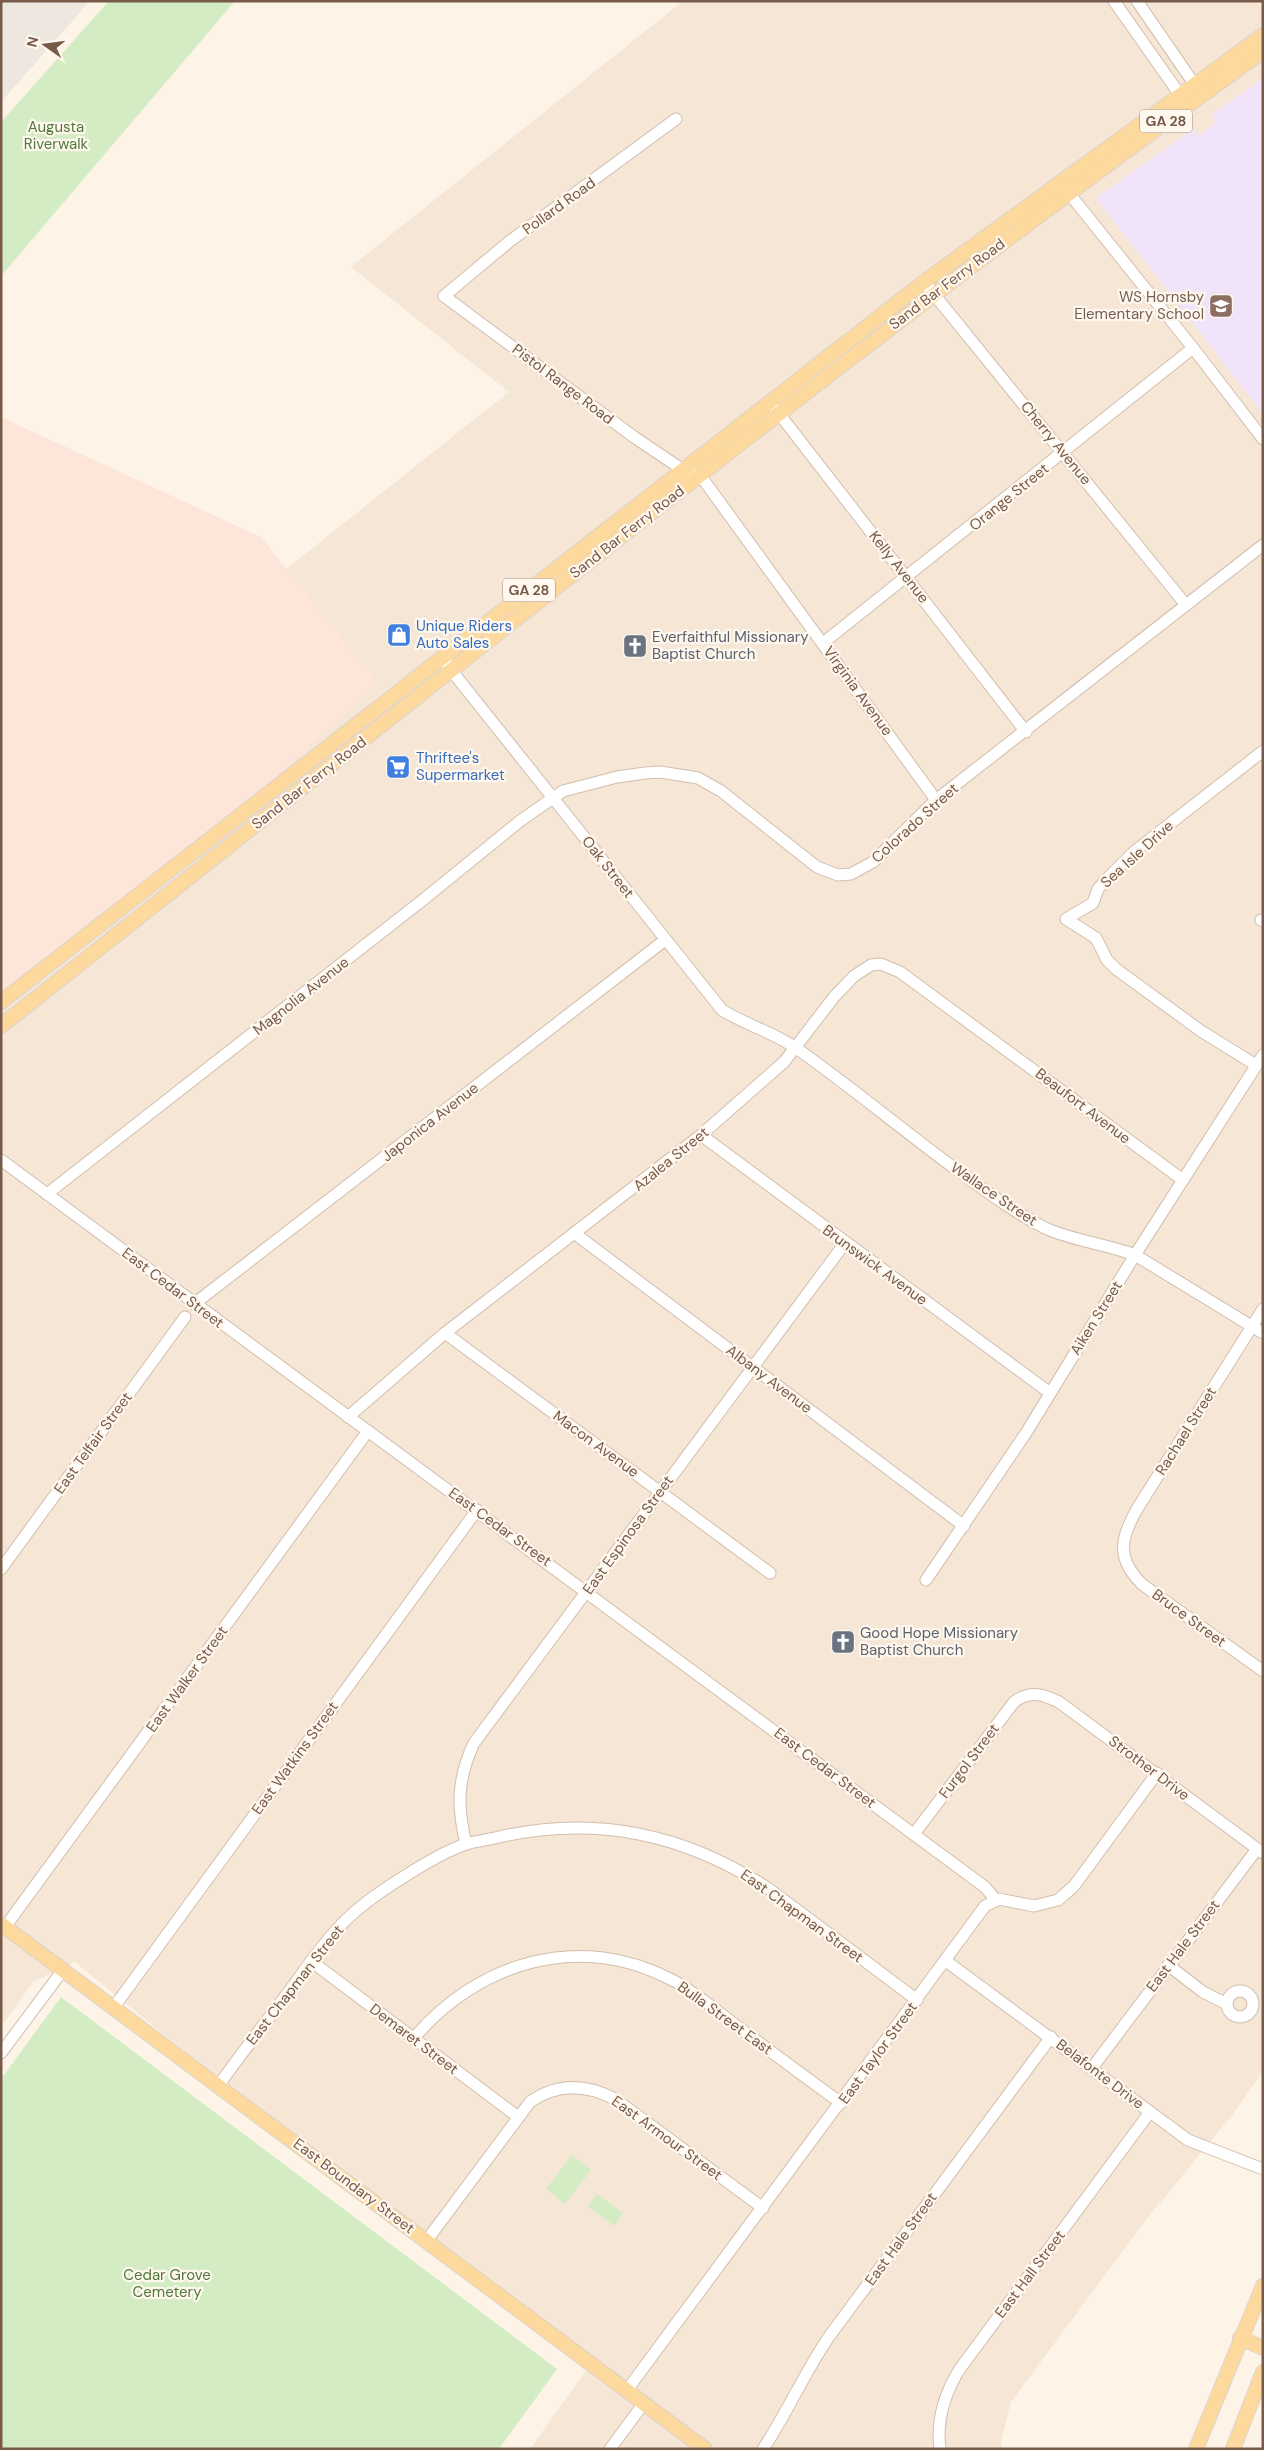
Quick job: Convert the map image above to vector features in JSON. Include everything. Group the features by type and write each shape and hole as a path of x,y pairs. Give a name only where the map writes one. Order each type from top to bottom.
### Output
{"main road":[{"name":"Sand Bar Ferry Road","path":"1,1026 700,475 774,408 924,282 1064,187 1190,94 1263,35"},
{"name":"Sand Bar Ferry Road","path":"1190,94 1263,51"},
{"name":"Sand Bar Ferry Road","path":"1,1002 683,470 774,408 934,292 1064,187"},
{"name":"East Boundary Street","path":"3,1926 706,2449"},
{"path":"1196,2449 1240,2338 1263,2286"},
{"path":"1240,2338 1263,2348"},
{"path":"1233,2449 1263,2372"}],"street":[{"path":"1114,1 1190,94"},
{"path":"1137,1 1190,94"},
{"name":"Pollard Road","path":"444,296 510,241 676,119"},
{"path":"1064,187 1193,348 1263,440"},
{"name":"Cherry Avenue","path":"924,282 1186,605"},
{"name":"Pistol Range Road","path":"444,296 626,431 683,470"},
{"name":"Orange Street","path":"823,643 1064,453 1193,348"},
{"name":"Kelly Avenue","path":"774,408 1026,732"},
{"path":"683,470 700,475"},
{"name":"Virginia Avenue","path":"700,475 936,800"},
{"name":"Colorado Street","path":"553,796 580,786 645,773 673,773 698,778 721,791 810,862 838,875 851,874 873,862 936,800 1026,732 1263,545"},
{"name":"Oak Street","path":"443,657 451,670 722,1010 740,1021 776,1036 796,1048"},
{"name":"Sea Isle Drive","path":"1256,1065 1201,1031 1116,969 1107,960 1096,938 1066,919 1093,903 1098,889 1135,852 1263,751"},
{"name":"Magnolia Avenue","path":"48,1194 553,796"},
{"name":"Japonica Avenue","path":"194,1304 666,940"},
{"name":"Azalea Street","path":"348,1417 445,1333 654,1174 778,1069 845,983 862,970 877,964 892,967 981,1032"},
{"name":"Beaufort Avenue","path":"981,1032 1183,1180"},
{"name":"Wallace Street","path":"796,1048 888,1119 1024,1217 1068,1237 1118,1248 1135,1254 1263,1333"},
{"name":"Aiken Street","path":"926,1580 964,1526 1050,1393 1135,1254 1263,1055"},
{"name":"Brunswick Avenue","path":"702,1135 845,1243 1050,1393"},
{"name":"East Cedar Street","path":"1,1160 914,1834 985,1887 995,1899"},
{"name":"Albany Avenue","path":"574,1233 964,1526"},
{"name":"East Espinosa Street","path":"466,1844 459,1802 461,1774 474,1744 845,1243"},
{"name":"Rachael Street","path":"1124,1557 1123,1542 1130,1521 1263,1309"},
{"name":"East Telfair Street","path":"1,1569 185,1317"},
{"name":"Macon Avenue","path":"445,1333 770,1573"},
{"name":"East Walker Street","path":"3,1926 368,1431"},
{"name":"East Watkins Street","path":"114,2007 476,1510"},
{"name":"Bruce Street","path":"1124,1557 1129,1569 1143,1585 1263,1671"},
{"name":"Furgol Street","path":"914,1834 1014,1702 1029,1694"},
{"name":"Strother Drive","path":"1029,1694 1047,1696 1059,1702 1157,1772 1260,1851"},
{"path":"995,1899 1034,1906 1058,1900 1074,1886 1157,1772"},
{"name":"East Chapman Street","path":"218,2086 311,1961 342,1924 369,1900 419,1867 466,1844 534,1830 581,1828 631,1832 691,1848 731,1866 769,1889 917,2000"},
{"name":"East Hale Street","path":"1092,2068 1168,1965 1260,1851"},
{"name":"East Taylor Street","path":"627,2390 985,1906 995,1899"},
{"name":"Bulla Street East","path":"413,2039 441,2008 472,1986 495,1974 516,1965 536,1961 567,1957 601,1958 638,1966 672,1980 840,2103"},
{"name":"Demaret Street","path":"311,1961 518,2117"},
{"name":"Belafonte Drive","path":"946,1961 1188,2140 1263,2169"},
{"path":"1168,1965 1203,1992 1227,2004"},
{"path":"1,2053 63,1970"},
{"name":"East Hale Street","path":"763,2449 785,2415 805,2375 828,2338 1051,2037"},
{"name":"East Armour Street","path":"427,2240 530,2102 551,2090 574,2086 602,2092 627,2106 763,2208"},
{"name":"East Hall Street","path":"940,2449 941,2410 950,2386 959,2370 1150,2112"},
{"path":"610,2449 644,2403"}],"shaded area":[{"path":"1,1 90,1 1,102"},
{"path":"683,1 1263,1 1263,2071 1233,2114 1145,2221 1011,2402 1001,2442 1002,2449 530,2449 595,2358 168,2038 75,1962 33,1982 1,2027 1,1011 247,804 286,569 509,392 351,267"},
{"name":"WS Hornsby Elementary School","path":"1263,78 1263,414 1096,198 1193,129 1199,136 1216,122 1211,115"},
{"path":"1,417 261,537 378,683 247,804 1,1011"}],"green space":[{"name":"Augusta Riverwalk","path":"109,1 235,1 1,276 1,122"},
{"name":"Cedar Grove Cemetery","path":"61,1997 557,2369 499,2449 1,2449 1,2079"},
{"path":"572,2155 591,2170 565,2204 546,2189"},
{"path":"597,2194 623,2213 614,2226 588,2206"}],"place":[{"name":"WS Hornsby Elementary School","path":"1221,306"},
{"name":"Unique Riders Auto Sales","path":"399,635"},
{"name":"Everfaithful Missionary Baptist Church","path":"635,646"},
{"name":"Thriftee's Supermarket","path":"398,767"},
{"name":"Good Hope Missionary Baptist Church","path":"843,1642"}]}
